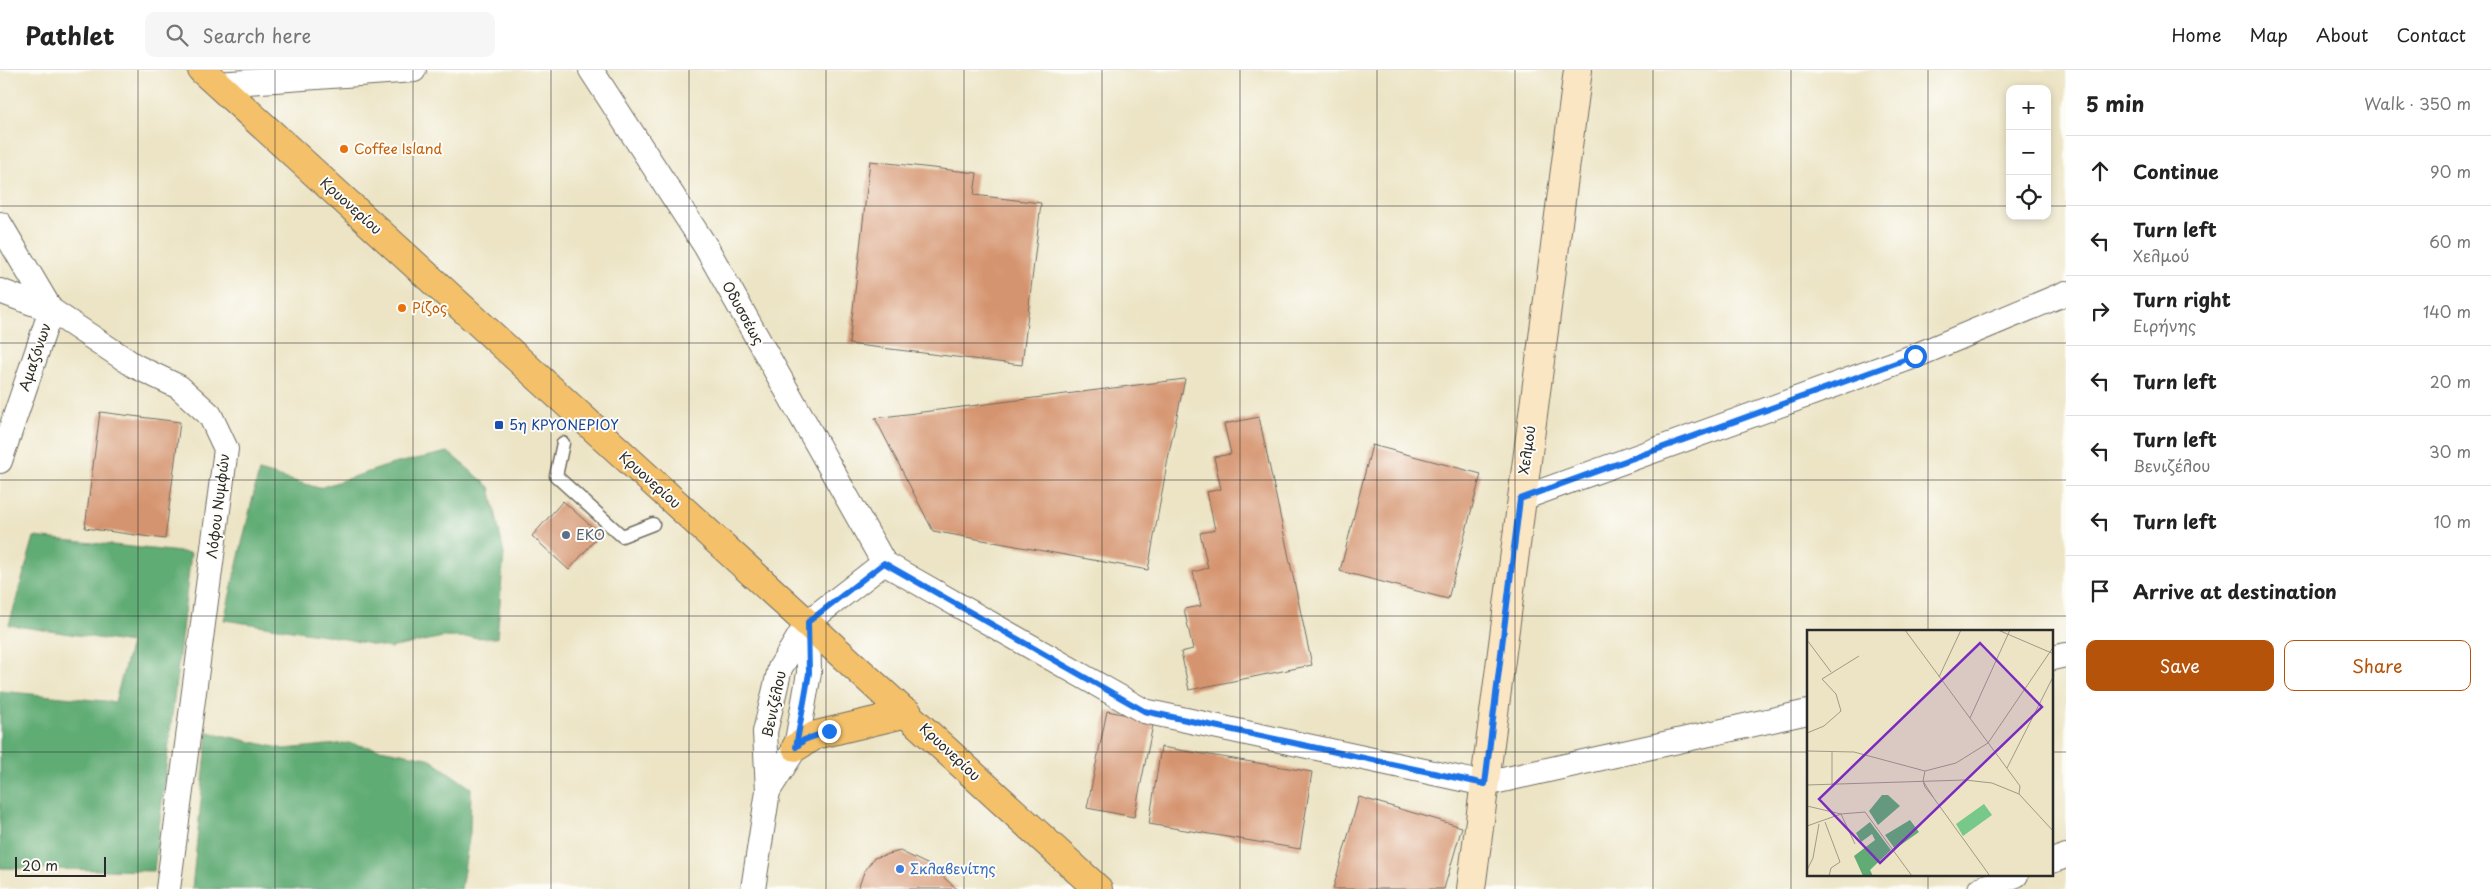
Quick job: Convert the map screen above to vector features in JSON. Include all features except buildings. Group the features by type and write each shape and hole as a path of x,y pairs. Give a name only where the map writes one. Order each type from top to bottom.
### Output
{"main road":[{"name":"Κρυονερίου","path":"210,77 908,713 1098,889"},
{"path":"796,747 816,735 908,713"}],"street":[{"path":"210,77 414,70"},
{"name":"Οδυσσέως","path":"592,70 706,247 884,563"},
{"name":"Χελμού","path":"1472,889 1520,499 1578,70"},
{"name":"Λόφου Νυμφών","path":"0,224 51,310 135,366 179,387 210,416 226,448 168,889"},
{"path":"0,291 51,310"},
{"path":"1520,499 1915,356 2066,293"},
{"name":"Αμαζόνων","path":"0,461 51,310"},
{"path":"808,622 884,563 1144,711 1485,784 1807,712"},
{"name":"Βενιζέλου","path":"768,791 796,747 809,673 808,622"},
{"name":"Βενιζέλου","path":"753,889 768,791 765,732 780,668 808,622"},
{"path":"2054,860 2066,856"},
{"path":"1980,889 2013,876"}],"lane":[{"path":"564,443 556,476 622,536 653,524"}],"green space":[{"path":"448,452 490,487 504,554 497,638 443,637 390,648 325,635 224,620 259,471 319,488 393,464"},
{"path":"34,537 191,553 154,871 0,868 0,691 115,702 131,643 9,625"},
{"path":"208,732 284,749 348,743 428,758 471,788 470,832 461,889 192,889"}],"place":[{"name":"Coffee Island","path":"344,149"},
{"name":"Ρίζος","path":"402,308"},
{"name":"5η ΚΡΥΟΝΕΡΙΟΥ","path":"499,425"},
{"name":"EKO","path":"566,535"},
{"name":"Σκλαβενίτης","path":"900,869"}],"route":[{"path":"829,731 804,740 796,747 809,673 808,622 884,563 1144,711 1485,784 1520,499 1915,356"}]}
